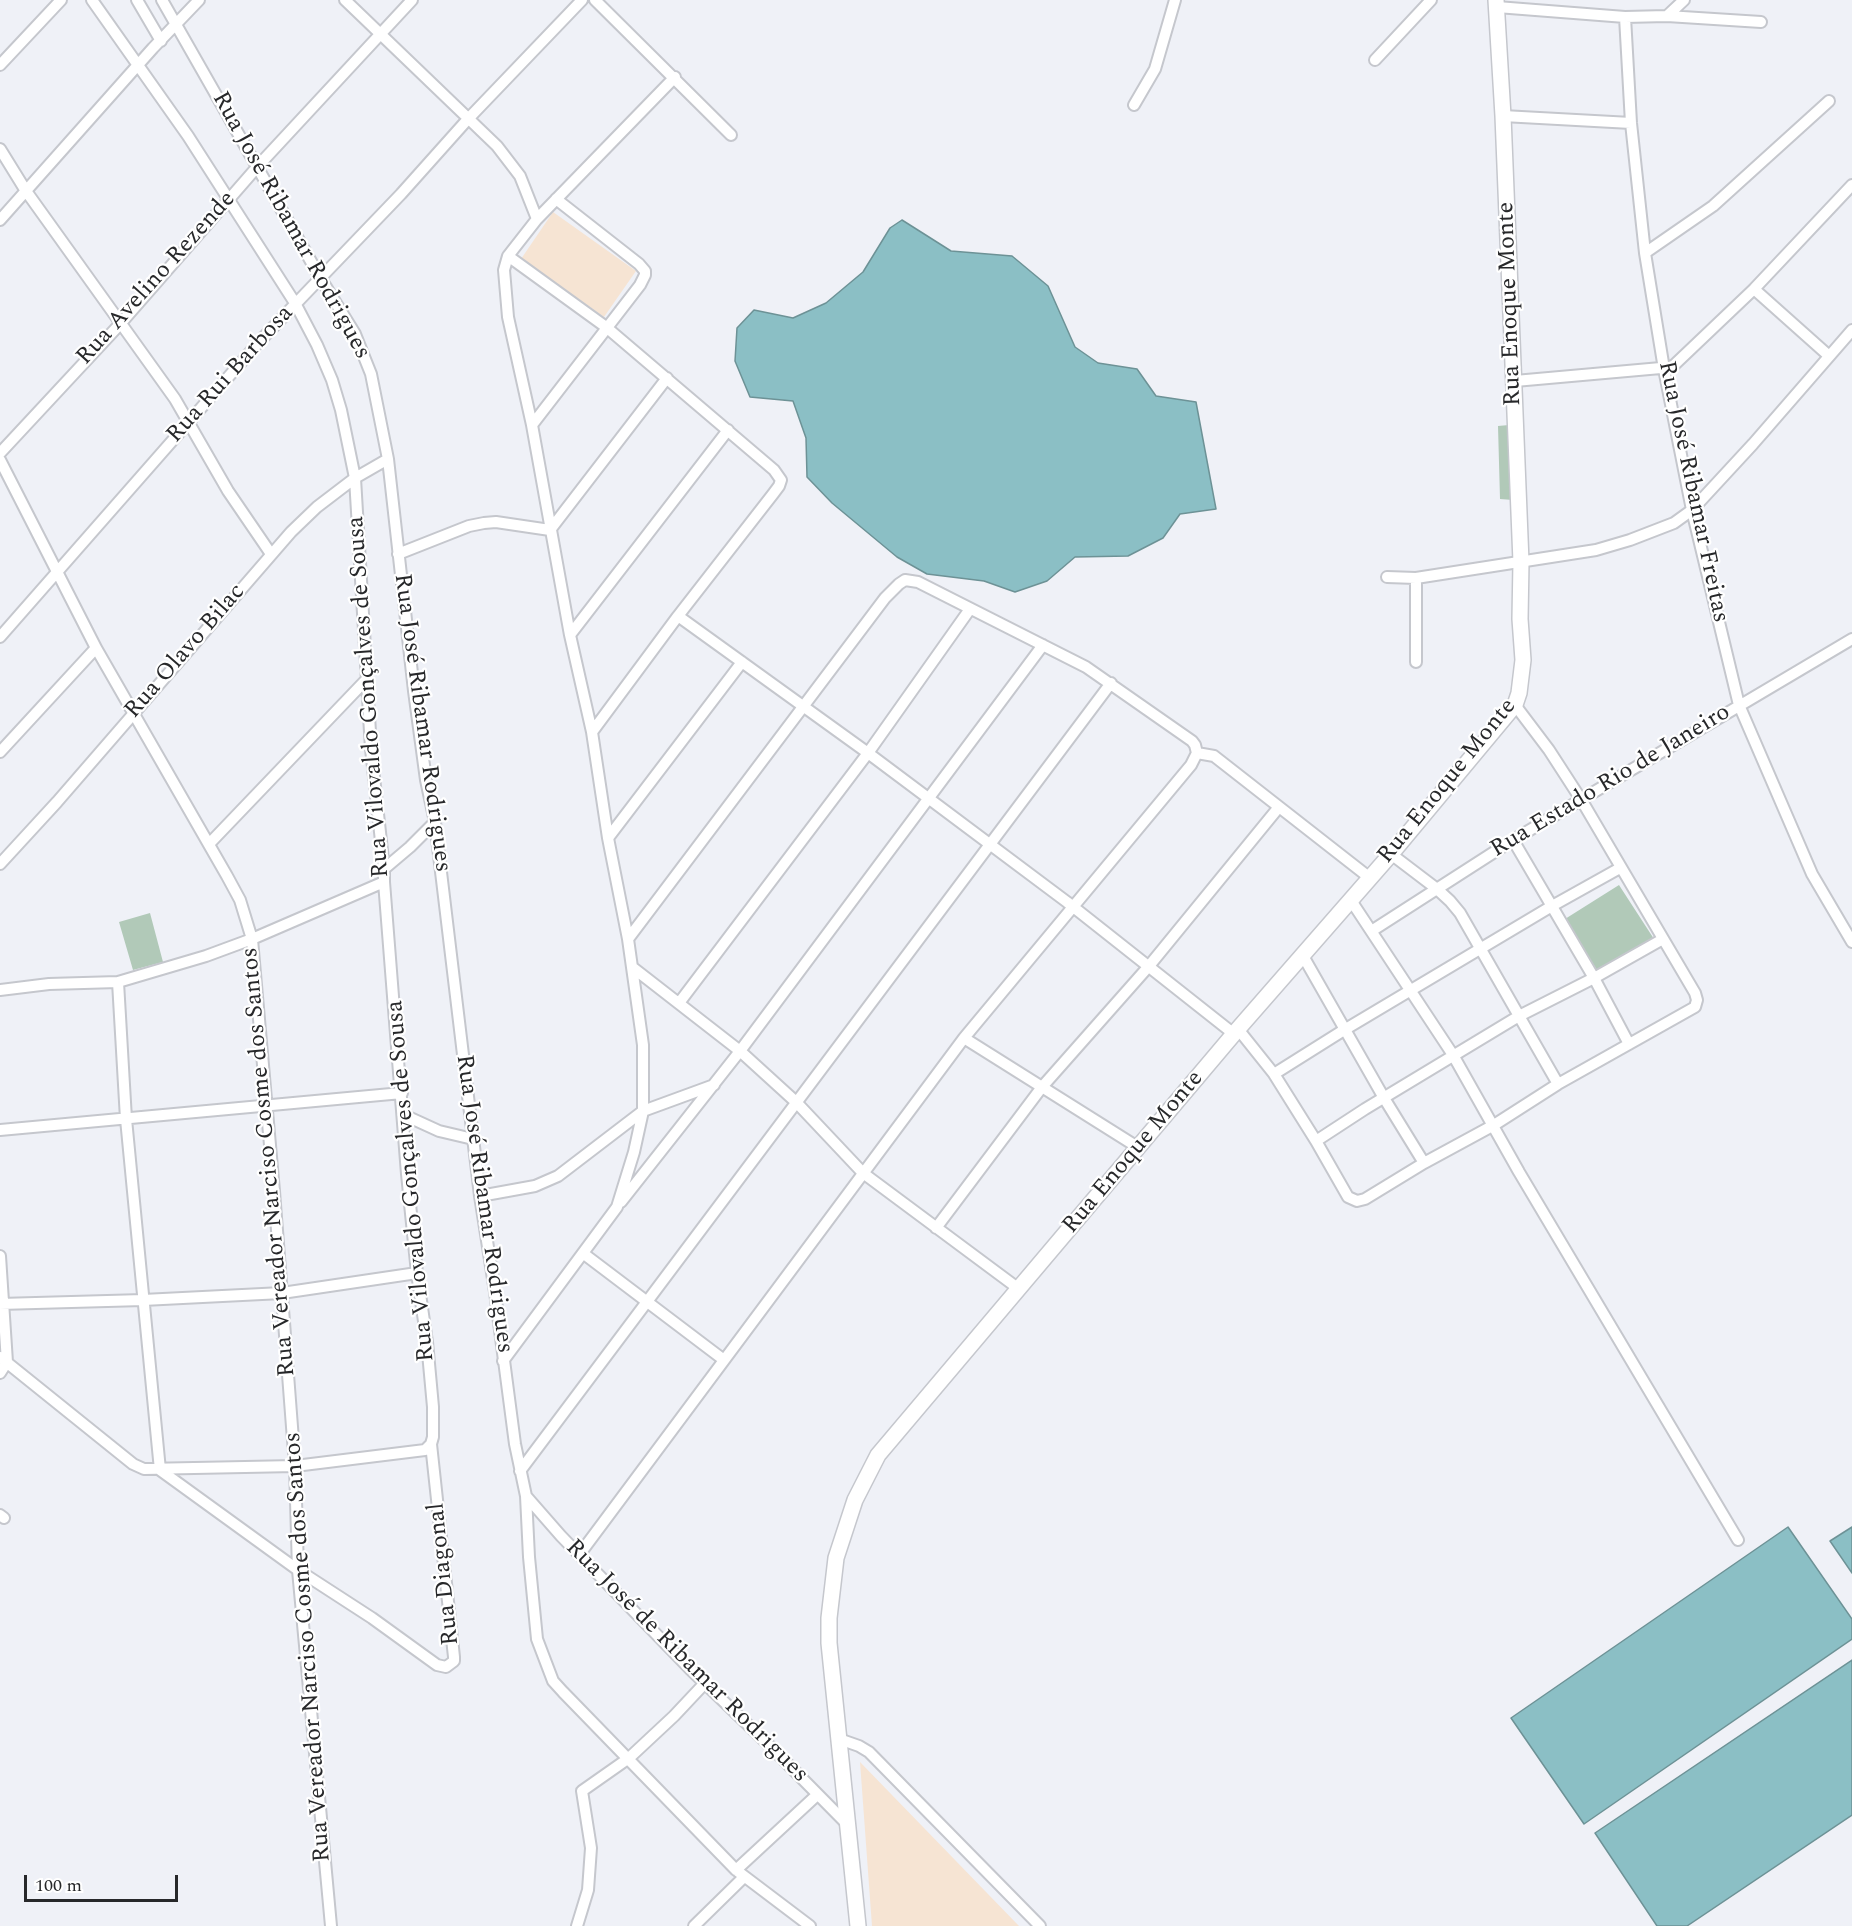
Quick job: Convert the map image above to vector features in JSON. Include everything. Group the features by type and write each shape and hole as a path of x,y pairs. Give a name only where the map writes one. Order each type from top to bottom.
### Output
{"main road":[{"name":"Rua Enoque Monte","path":"858,1926 829,1642 829,1618 836,1558 855,1500 878,1455 1236,1031 1391,854 1515,705 1519,693 1523,660 1520,620 1521,562 1515,381 1496,4"}],"street":[{"path":"0,65 61,0"},
{"name":"Rua Vilovaldo Gonçalves de Sousa","path":"92,0 229,199 295,303 317,345 332,380 341,410 355,478 366,680 384,869 407,1174 433,1407 431,1444"},
{"path":"137,0 161,42"},
{"name":"Rua José Ribamar Rodrigues","path":"162,0 321,279 355,334 371,374 388,459 414,692 426,780 435,822 480,1196 520,1472 526,1496 537,1639 545,1664 563,1692 740,1873 810,1926"},
{"path":"0,220 200,0"},
{"path":"345,0 509,160 528,192 537,219"},
{"name":"Rua Avelino Rezende","path":"0,453 121,323 258,166 412,0"},
{"name":"Rua Rui Barbosa","path":"0,637 188,421 295,303 321,279 468,119 582,0"},
{"path":"595,0 731,135"},
{"path":"1134,105 1155,69 1175,0"},
{"path":"1375,60 1431,0"},
{"path":"1667,16 1684,0"},
{"path":"1496,4 1625,17 1667,16 1761,22"},
{"name":"Rua José Ribamar Freitas","path":"1625,17 1631,123 1645,253 1664,369 1692,510 1739,705 1812,874 1852,942"},
{"path":"617,1207 634,1152 643,1111 643,1045 628,939 608,838 592,732 570,635 532,425 508,317 504,270 508,256 537,219 675,77"},
{"path":"1645,253 1713,206 1829,101"},
{"path":"1503,116 1631,123"},
{"path":"0,149 26,191 188,421 228,491 271,554"},
{"path":"1515,381 1672,367 1754,289 1852,185"},
{"path":"532,425 640,285 645,271 556,199"},
{"path":"508,256 606,327 774,470 781,480 780,486 678,616 592,732"},
{"path":"1754,289 1828,355"},
{"path":"1388,577 1416,578 1596,550 1674,523 1692,510 1753,444 1852,330"},
{"path":"550,530 667,378"},
{"path":"570,635 728,430"},
{"name":"Rua Olavo Bilac","path":"0,864 57,802 271,554 316,507 355,478 388,459"},
{"name":"Rua Vereador Narciso Cosme dos Santos","path":"0,460 96,648 240,900 252,939 295,1466 298,1570 332,1926"},
{"path":"398,554 469,526 484,523 506,523 550,530"},
{"path":"1416,578 1416,662"},
{"path":"579,1555 964,1038 1191,765 1197,753 1192,741 1111,683 1077,662 918,582 905,580 885,598 628,939"},
{"path":"678,1003 868,753 970,609"},
{"path":"678,616 868,753 1236,1031 1274,1074 1348,1197 1352,1200 1365,1199 1424,1163 1494,1125 1558,1084 1692,1009 1696,1004 1695,993 1582,801 1549,750 1515,705"},
{"name":"Rua Estado Rio de Janeiro","path":"1373,930 1513,840 1852,639"},
{"path":"503,1360 617,1207 740,1052 1043,645"},
{"path":"0,752 96,648"},
{"path":"608,838 742,662"},
{"path":"209,844 366,680"},
{"path":"520,1472 1111,683"},
{"path":"1197,753 1214,756 1370,878"},
{"path":"936,1228 1042,1087 1149,966 1280,807"},
{"path":"384,869 435,822"},
{"path":"1513,840 1594,978 1629,1044"},
{"path":"1391,854 1437,889 1460,914 1558,1084"},
{"path":"1274,1074 1552,906 1620,868"},
{"path":"0,990 49,984 118,982 206,956 252,939 384,882"},
{"path":"1350,899 1373,930 1453,1055 1519,1173 1738,1540"},
{"path":"1316,1142 1519,1016 1594,978 1663,939"},
{"path":"1303,956 1344,1030 1424,1163"},
{"path":"632,967 740,1052 796,1102 863,1173 1019,1289"},
{"path":"118,982 126,1119 159,1470 298,1570"},
{"path":"964,1038 1139,1148"},
{"path":"480,1196 535,1186 558,1176 643,1111 714,1084"},
{"path":"0,1131 402,1092"},
{"path":"404,1115 439,1131 473,1139"},
{"path":"584,1254 724,1360"},
{"path":"0,1256 4,1359 0,1373"},
{"path":"2,1304 282,1293 417,1273"},
{"path":"4,1359 133,1464 144,1469 295,1466 413,1452 425,1450 431,1444"},
{"name":"Rua Diagonal","path":"298,1570 372,1618 437,1665 446,1667 454,1661 431,1444"},
{"name":"Rua José de Ribamar Rodrigues","path":"526,1496 579,1555 848,1825"},
{"path":"577,1926 588,1890 591,1848 582,1791 629,1758 705,1683"},
{"path":"839,1739 869,1752 1040,1926"},
{"path":"694,1926 740,1873 817,1795"}],"shaded area":[{"path":"553,212 636,271 604,317 521,259"},
{"path":"860,1762 1019,1926 872,1926"}],"green space":[{"path":"1509,425 1513,500 1500,499 1498,426"},
{"path":"1619,885 1654,939 1598,972 1565,919"},
{"path":"150,913 163,962 133,970 119,922"}],"water":[{"path":"902,220 951,251 1012,256 1048,286 1075,347 1098,363 1137,369 1156,396 1196,402 1216,509 1180,514 1163,538 1128,556 1075,557 1047,581 1015,592 984,581 927,574 897,557 832,503 807,477 806,438 793,401 750,397 735,361 737,328 754,310 793,318 826,303 863,272 890,228"},
{"path":"1788,1527 1852,1619 1852,1639 1584,1824 1511,1718"},
{"path":"1852,1527 1852,1573 1830,1541"},
{"path":"1852,1660 1852,1815 1687,1926 1657,1926 1595,1833"}]}
